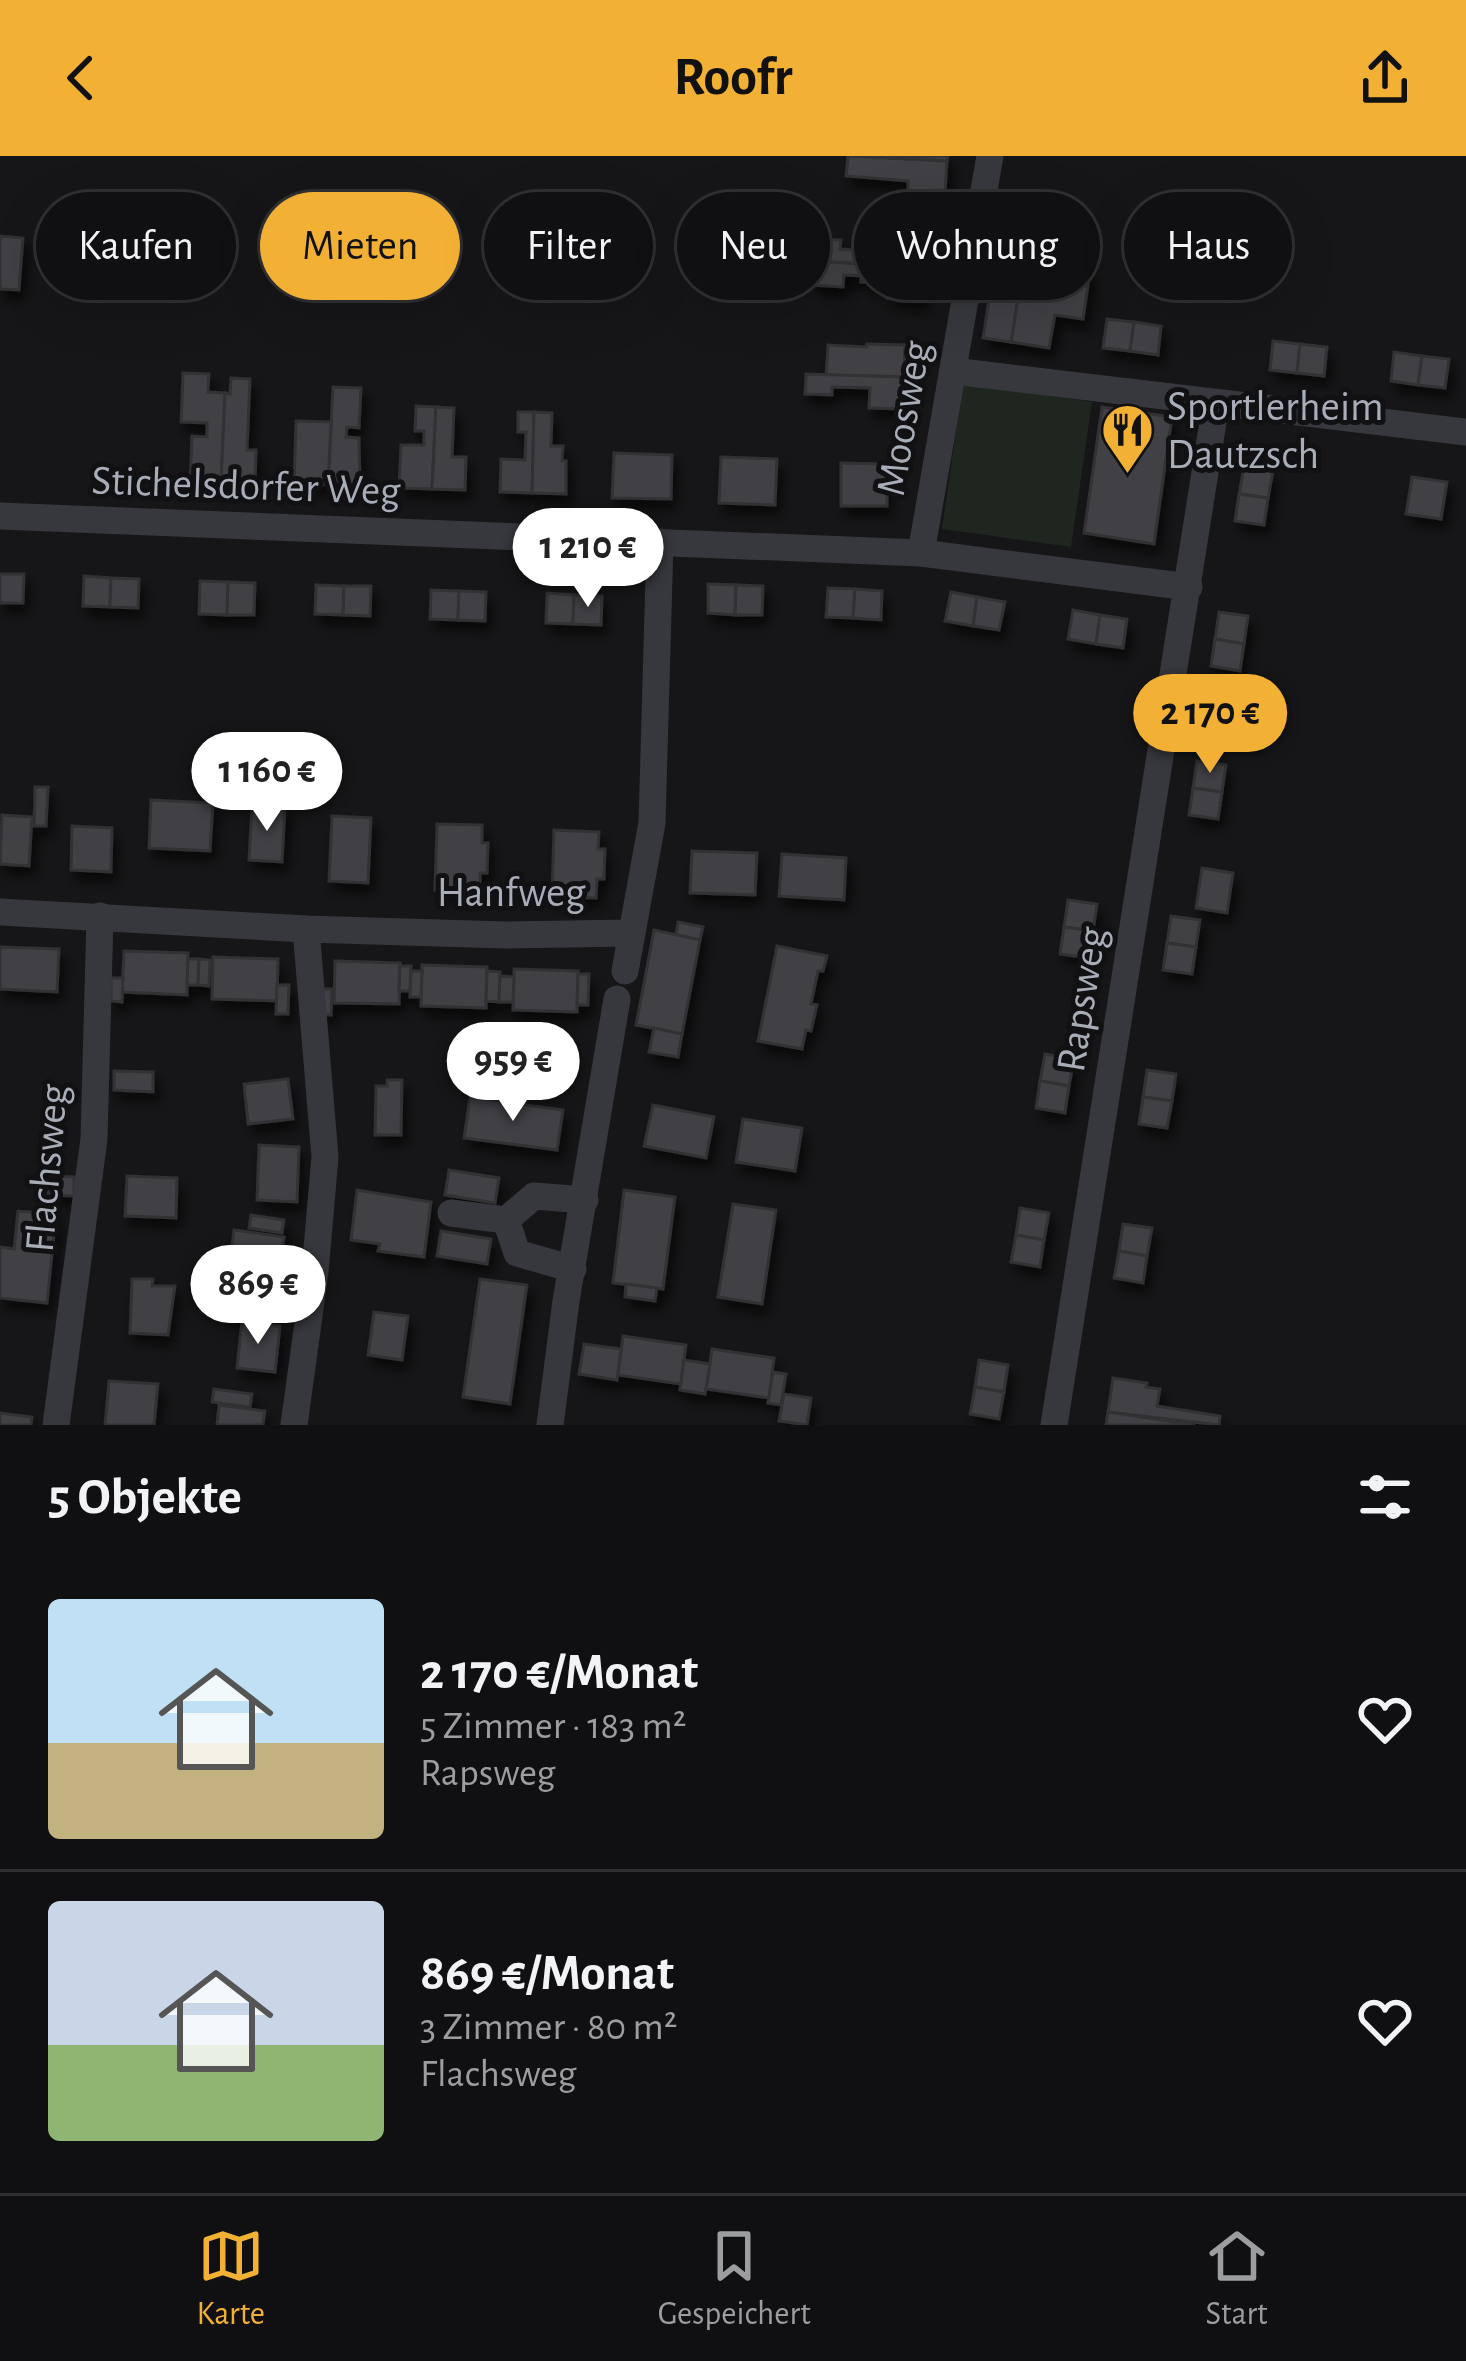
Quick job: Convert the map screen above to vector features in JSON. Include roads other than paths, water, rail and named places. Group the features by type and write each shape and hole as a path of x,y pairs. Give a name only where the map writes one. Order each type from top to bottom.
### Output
{"street":[{"name":"Moosweg","path":"921,553 990,156"},
{"path":"953,370 1466,432"},
{"name":"Rapsweg","path":"1054,1425 1216,403"},
{"name":"Stichelsdorfer Weg","path":"0,516 921,553"},
{"name":"Hanfweg","path":"0,912 306,929 630,933 652,823 660,542"},
{"path":"921,553 1189,586"},
{"name":"Flachsweg","path":"56,1425 94,1138 100,916"},
{"path":"294,1425 325,1157 306,929"},
{"path":"625,971 630,933"},
{"path":"550,1425 617,999"},
{"path":"451,1214 506,1220 534,1196 585,1200"},
{"path":"506,1220 517,1252 573,1268"}],"place":[{"name":"Sportlerheim Dautzsch","path":"1128,475"}]}
